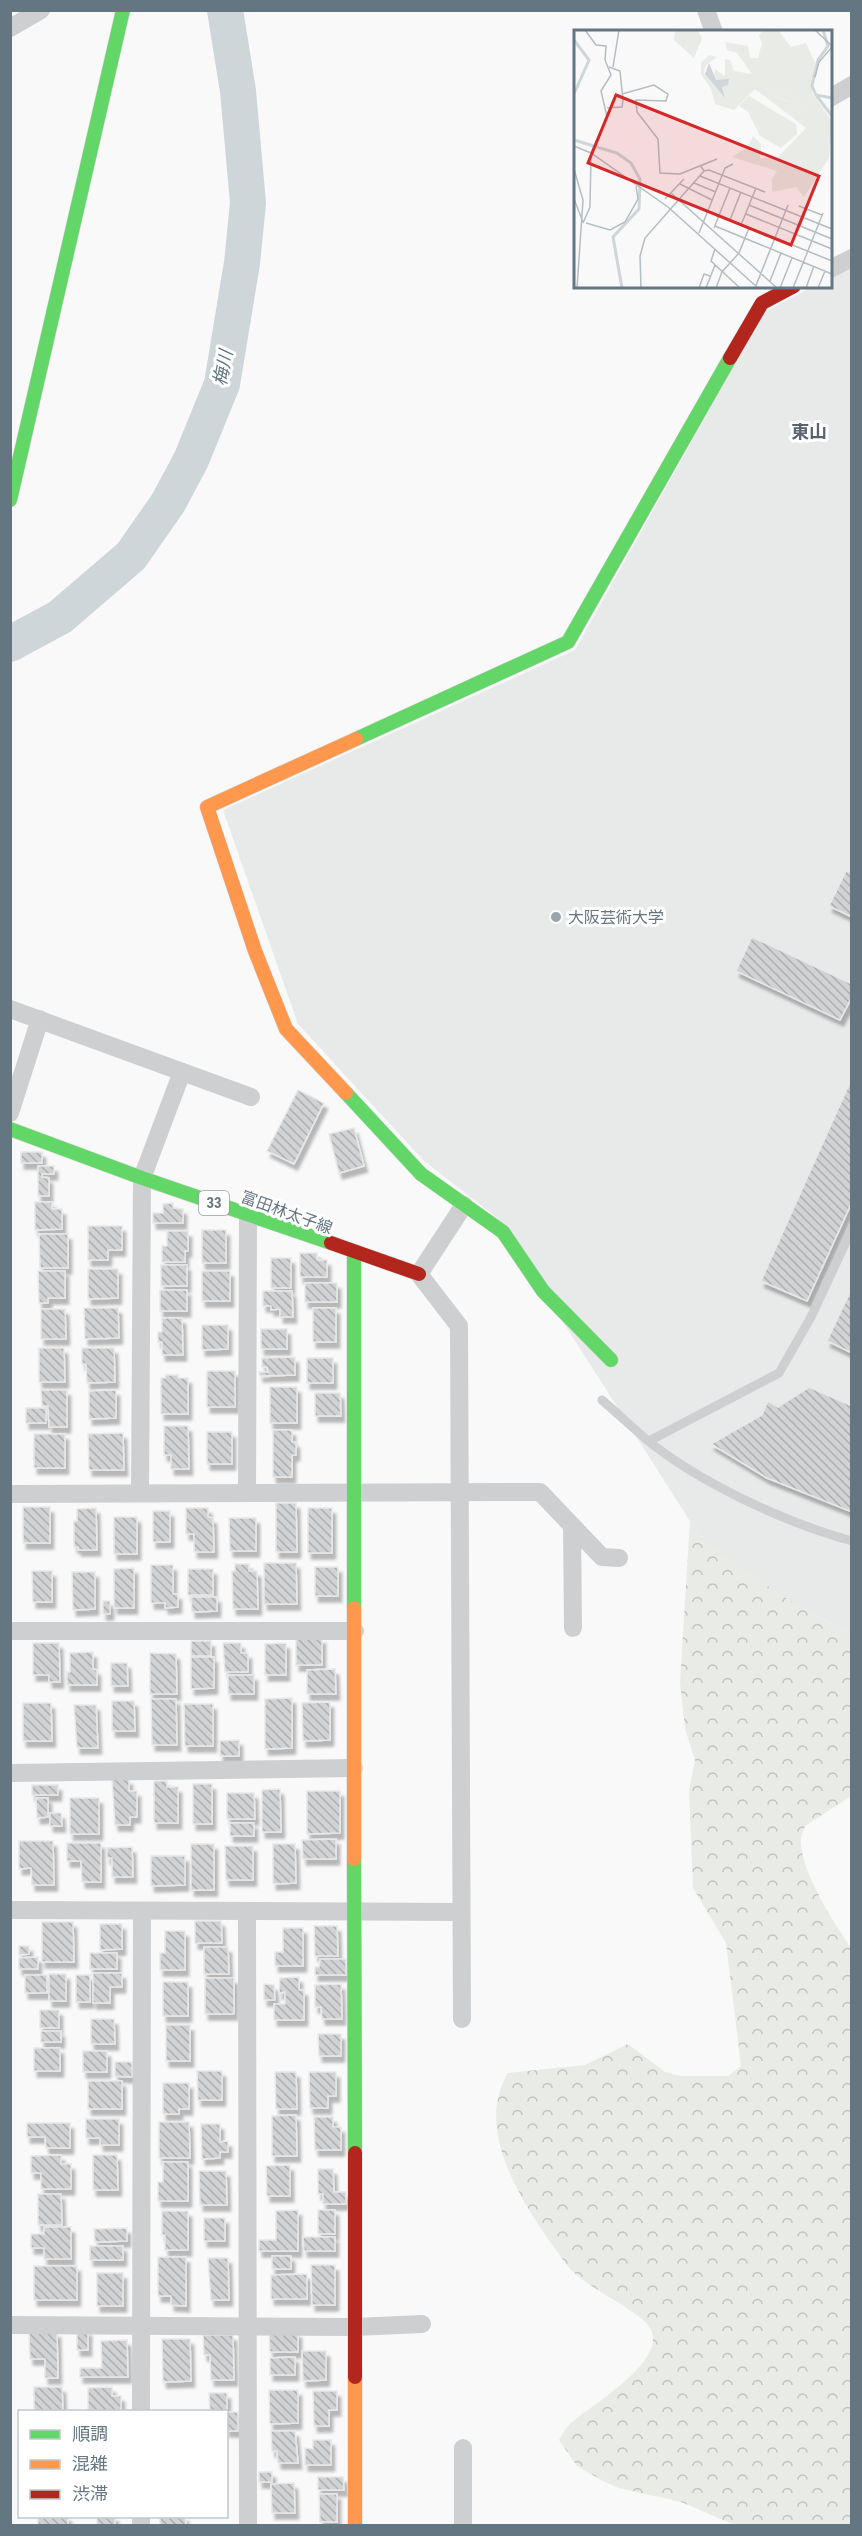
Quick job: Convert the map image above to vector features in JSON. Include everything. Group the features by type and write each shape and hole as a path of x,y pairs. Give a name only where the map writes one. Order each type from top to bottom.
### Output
{"street":[{"path":"10,28 40,10"},
{"path":"10,500 123,10"},
{"path":"706,10 713,30"},
{"path":"832,97 852,85"},
{"path":"832,268 852,258"},
{"path":"611,1360 543,1291 503,1232 421,1174 286,1029 255,951 207,807 568,642 762,303 791,288"},
{"path":"10,1009 251,1097"},
{"path":"10,1113 40,1019"},
{"path":"140,1493 142,1178 182,1072"},
{"name":"富田林太子線","path":"10,1129 142,1178 419,1274"},
{"path":"462,2019 459,1326 419,1274 464,1205"},
{"path":"247,1493 248,1215"},
{"path":"354,1253 355,2526"},
{"path":"10,1494 540,1492 602,1557 619,1558"},
{"path":"572,1526 573,1628"},
{"path":"10,1631 355,1631"},
{"path":"10,1773 354,1768"},
{"path":"10,1910 460,1912"},
{"path":"141,2410 142,1912"},
{"path":"247,1912 248,2526"},
{"path":"10,2325 355,2327 422,2324"},
{"path":"463,2448 463,2526"}],"lane":[{"path":"649,1441 779,1373 811,1317 852,1229"},
{"path":"602,1400 649,1441 722,1489 822,1533 852,1541"}],"shaded area":[{"name":"大阪芸術大学","path":"851,266 851,1634 782,1596 702,1540 496,1217 423,1160 298,1024 223,810 575,650 764,312 810,288 832,288 832,276"}],"green space":[{"path":"690,1520 703,1540 782,1596 851,1634 851,1796 805,1826 801,1842 807,1870 813,1884 851,1948 851,2525 735,2525 681,2502 619,2488 577,2466 559,2440 569,2425 612,2392 642,2363 651,2348 653,2334 644,2321 587,2283 569,2268 524,2201 501,2149 496,2123 498,2097 508,2073 585,2065 628,2044 665,2072 680,2076 728,2076 741,2066 726,1943 693,1888 689,1791 695,1760 685,1729 680,1683"}],"building":[{"path":"846,871 852,873 852,917 829,906"},
{"path":"752,937 852,984 852,997 840,1020 736,971"},
{"path":"852,1078 852,1202 807,1301 761,1281"},
{"path":"298,1090 324,1103 294,1164 267,1151"},
{"path":"354,1128 364,1166 339,1173 329,1134"},
{"path":"21,1152 42,1152 42,1163 21,1163"},
{"path":"38,1166 54,1166 54,1174 42,1174 42,1177 49,1178 49,1196 38,1196"},
{"path":"35,1202 52,1202 52,1209 62,1209 62,1229 35,1230"},
{"path":"173,1203 173,1208 183,1209 183,1223 153,1223 153,1213 163,1213 163,1204"},
{"path":"88,1226 122,1226 122,1250 108,1250 108,1260 88,1260"},
{"path":"202,1230 226,1230 226,1263 202,1263"},
{"path":"167,1231 188,1231 188,1251 185,1251 185,1262 162,1262 162,1246 167,1246"},
{"path":"39,1234 68,1234 68,1268 40,1268"},
{"path":"300,1253 317,1253 317,1260 327,1260 327,1277 300,1277"},
{"path":"271,1258 291,1258 291,1288 271,1288"},
{"path":"161,1265 187,1265 187,1286 161,1286"},
{"path":"88,1269 118,1269 118,1298 88,1299"},
{"path":"38,1271 65,1271 65,1298 48,1298 48,1303 39,1303"},
{"path":"202,1271 230,1271 230,1301 202,1301"},
{"path":"305,1283 337,1283 337,1302 305,1302"},
{"path":"852,1288 852,1353 827,1341"},
{"path":"160,1290 187,1290 187,1311 160,1311"},
{"path":"263,1291 292,1291 293,1317 280,1317 280,1309 271,1310 271,1306 263,1306"},
{"path":"84,1308 118,1308 119,1338 85,1339"},
{"path":"313,1308 336,1308 336,1342 313,1342"},
{"path":"41,1309 65,1309 66,1339 41,1339"},
{"path":"162,1318 182,1318 183,1355 162,1355 162,1342 158,1342 158,1332 162,1332"},
{"path":"202,1325 228,1325 228,1349 202,1350"},
{"path":"261,1329 287,1329 287,1349 261,1349"},
{"path":"39,1348 64,1348 65,1382 39,1382"},
{"path":"82,1348 114,1348 115,1382 87,1383 86,1364 82,1364"},
{"path":"295,1357 295,1375 260,1376 259,1372 268,1372 267,1367 262,1367 262,1358"},
{"path":"307,1358 333,1358 333,1383 307,1383"},
{"path":"207,1371 235,1371 235,1407 207,1407"},
{"path":"166,1375 188,1378 188,1414 161,1414 161,1378 165,1378"},
{"path":"270,1387 297,1387 297,1423 270,1423"},
{"path":"809,1387 852,1406 852,1512 767,1478 711,1444 762,1415 768,1401 778,1407"},
{"path":"41,1390 67,1390 67,1427 49,1427 48,1406 42,1406"},
{"path":"116,1390 116,1418 89,1419 89,1391"},
{"path":"315,1393 340,1393 341,1416 315,1416"},
{"path":"26,1408 46,1408 46,1423 26,1423"},
{"path":"164,1426 188,1426 189,1469 171,1469 171,1455 164,1455"},
{"path":"273,1430 292,1430 292,1442 296,1442 296,1455 292,1455 292,1477 273,1477"},
{"path":"207,1432 232,1432 232,1464 207,1464"},
{"path":"123,1433 124,1470 89,1470 88,1434"},
{"path":"34,1434 65,1434 65,1468 34,1468"},
{"path":"276,1503 296,1503 297,1552 276,1552"},
{"path":"23,1507 50,1507 50,1543 23,1543"},
{"path":"96,1508 97,1550 78,1550 78,1547 74,1547 74,1521 77,1521 77,1509"},
{"path":"186,1508 208,1508 208,1517 213,1518 214,1552 194,1552 194,1534 186,1534"},
{"path":"308,1508 332,1508 332,1553 308,1553"},
{"path":"153,1511 170,1511 170,1542 153,1542"},
{"path":"114,1517 137,1517 137,1554 114,1554"},
{"path":"229,1518 256,1518 256,1551 230,1551"},
{"path":"264,1563 296,1563 297,1604 264,1604"},
{"path":"235,1564 249,1564 249,1571 257,1571 258,1609 233,1609 232,1571 235,1571"},
{"path":"151,1565 173,1565 173,1594 178,1594 178,1607 165,1608 165,1603 151,1603"},
{"path":"315,1567 338,1567 338,1596 315,1596"},
{"path":"134,1568 134,1608 114,1608 114,1569"},
{"path":"188,1569 213,1569 213,1595 188,1595"},
{"path":"32,1571 52,1571 52,1602 33,1602"},
{"path":"72,1572 95,1572 95,1609 73,1610"},
{"path":"191,1597 217,1597 217,1611 192,1612"},
{"path":"103,1601 110,1601 110,1614 103,1614"},
{"path":"296,1638 322,1638 322,1665 296,1665"},
{"path":"191,1641 211,1641 211,1656 191,1656"},
{"path":"33,1643 59,1643 60,1682 49,1682 49,1675 33,1675"},
{"path":"223,1643 241,1643 241,1653 248,1653 248,1672 225,1672"},
{"path":"286,1643 286,1675 265,1675 265,1644"},
{"path":"93,1652 93,1669 97,1670 97,1685 67,1685 70,1653"},
{"path":"150,1653 176,1654 177,1694 150,1694"},
{"path":"191,1657 214,1657 214,1688 191,1689"},
{"path":"111,1663 127,1663 128,1686 111,1686"},
{"path":"335,1669 336,1694 307,1694 307,1670"},
{"path":"228,1675 254,1675 254,1694 228,1694"},
{"path":"292,1698 292,1748 265,1749 265,1699"},
{"path":"151,1699 176,1699 177,1745 152,1745"},
{"path":"112,1701 134,1701 135,1731 112,1731"},
{"path":"330,1702 330,1740 303,1741 302,1703"},
{"path":"23,1703 51,1703 52,1741 23,1741"},
{"path":"184,1704 213,1704 213,1746 185,1746"},
{"path":"74,1705 96,1705 98,1748 77,1748"},
{"path":"239,1740 239,1756 220,1756 220,1741"},
{"path":"112,1779 129,1779 129,1791 137,1791 137,1817 130,1817 130,1825 115,1825"},
{"path":"154,1781 167,1781 167,1787 178,1787 178,1823 154,1823"},
{"path":"193,1784 212,1784 212,1824 193,1824"},
{"path":"32,1785 58,1785 58,1795 32,1795"},
{"path":"280,1789 281,1832 262,1832 262,1790"},
{"path":"307,1791 340,1791 340,1833 307,1834"},
{"path":"227,1793 254,1793 255,1819 227,1819"},
{"path":"36,1798 48,1798 48,1817 37,1818"},
{"path":"70,1798 99,1798 99,1834 70,1834"},
{"path":"50,1813 61,1813 62,1826 50,1826"},
{"path":"230,1823 254,1823 254,1836 230,1836"},
{"path":"336,1839 336,1859 303,1859 302,1840"},
{"path":"19,1841 53,1841 54,1885 32,1885 31,1868 19,1869"},
{"path":"67,1843 101,1843 101,1882 82,1882 81,1861 67,1861"},
{"path":"191,1844 214,1844 214,1890 191,1890"},
{"path":"273,1844 295,1844 296,1883 273,1884"},
{"path":"225,1846 253,1846 253,1880 226,1880"},
{"path":"132,1847 133,1877 112,1877 112,1858 107,1858 107,1848"},
{"path":"151,1856 185,1856 185,1885 151,1886"},
{"path":"195,1921 221,1921 222,1943 195,1943"},
{"path":"42,1922 73,1922 74,1962 42,1962"},
{"path":"100,1924 122,1924 122,1949 100,1950"},
{"path":"314,1926 337,1926 338,1956 315,1956"},
{"path":"283,1928 303,1928 303,1966 275,1966 275,1952 283,1952"},
{"path":"165,1931 185,1931 185,1970 160,1970 160,1953 165,1953"},
{"path":"19,1946 29,1946 29,1954 19,1955"},
{"path":"204,1947 228,1947 229,1974 204,1974"},
{"path":"90,1953 117,1953 117,1969 90,1969"},
{"path":"38,1957 38,1969 19,1969 19,1958"},
{"path":"320,1959 346,1959 346,1975 315,1975 315,1967 319,1967"},
{"path":"93,1973 122,1973 122,1987 110,1987 110,2003 93,2003"},
{"path":"49,1974 66,1974 66,2001 49,2001"},
{"path":"25,1975 47,1975 47,1993 25,1993"},
{"path":"76,1975 90,1975 90,2002 76,2002"},
{"path":"299,1977 299,1990 304,1990 304,2020 274,2020 274,2004 285,2004 285,1992 279,1993 280,1978"},
{"path":"205,1978 234,1978 234,2014 205,2014"},
{"path":"163,1982 188,1982 188,2016 163,2016"},
{"path":"264,1984 274,1985 275,2000 264,2000"},
{"path":"341,1984 342,2019 322,2019 321,2007 315,2007 315,1985"},
{"path":"40,2010 59,2010 59,2028 40,2028"},
{"path":"91,2019 114,2019 115,2044 91,2044"},
{"path":"166,2025 190,2025 190,2061 166,2061"},
{"path":"41,2031 61,2031 61,2042 41,2042"},
{"path":"318,2034 341,2034 341,2056 319,2056"},
{"path":"34,2048 60,2048 60,2071 34,2071"},
{"path":"83,2051 107,2051 107,2072 83,2072"},
{"path":"115,2062 132,2062 132,2077 115,2076"},
{"path":"197,2071 222,2071 222,2100 198,2100"},
{"path":"275,2072 296,2072 297,2109 276,2109"},
{"path":"309,2072 336,2072 336,2096 328,2096 328,2108 310,2108"},
{"path":"88,2081 122,2081 122,2109 88,2109"},
{"path":"163,2083 189,2083 189,2109 179,2109 179,2114 163,2114"},
{"path":"296,2115 297,2156 272,2156 272,2116"},
{"path":"314,2117 333,2117 333,2127 341,2127 341,2150 315,2150"},
{"path":"86,2119 119,2119 119,2145 100,2145 100,2138 86,2138"},
{"path":"159,2122 189,2122 190,2158 159,2158"},
{"path":"27,2123 70,2123 70,2148 46,2148 45,2137 27,2137"},
{"path":"201,2124 220,2124 220,2142 228,2141 228,2152 220,2152 220,2158 202,2159"},
{"path":"61,2155 61,2164 71,2164 71,2189 41,2189 41,2173 31,2173 31,2156"},
{"path":"93,2155 117,2155 118,2190 93,2190"},
{"path":"163,2162 188,2162 188,2201 158,2201 158,2182 163,2182"},
{"path":"290,2165 290,2196 267,2196 266,2166"},
{"path":"318,2169 333,2169 334,2192 346,2192 346,2204 323,2204 323,2194 318,2194"},
{"path":"199,2171 226,2171 227,2205 200,2205"},
{"path":"38,2194 61,2194 62,2225 38,2225"},
{"path":"298,2210 298,2251 259,2251 259,2240 276,2240 276,2211"},
{"path":"318,2210 335,2210 335,2234 318,2234"},
{"path":"162,2211 188,2211 188,2250 165,2250 165,2235 162,2235"},
{"path":"204,2218 225,2218 225,2241 204,2241"},
{"path":"44,2227 71,2227 71,2259 44,2259 44,2248 31,2248 31,2234 44,2234"},
{"path":"127,2228 127,2241 95,2242 94,2229"},
{"path":"303,2237 335,2237 335,2251 304,2251"},
{"path":"90,2246 123,2246 123,2260 90,2260"},
{"path":"272,2256 291,2256 291,2269 272,2269"},
{"path":"158,2257 186,2257 186,2306 171,2305 171,2296 158,2296"},
{"path":"208,2258 228,2258 229,2300 211,2300"},
{"path":"311,2265 335,2265 335,2305 312,2305"},
{"path":"34,2266 77,2266 77,2300 34,2300"},
{"path":"97,2273 123,2273 123,2306 97,2306"},
{"path":"307,2274 307,2299 271,2299 271,2275"},
{"path":"88,2330 88,2350 77,2350 77,2331"},
{"path":"57,2332 58,2378 45,2378 45,2359 30,2359 29,2333"},
{"path":"269,2332 298,2332 298,2352 270,2352"},
{"path":"203,2335 233,2335 234,2380 211,2380 210,2355 204,2355"},
{"path":"162,2339 190,2339 191,2381 163,2382"},
{"path":"127,2340 128,2377 80,2377 80,2368 102,2368 101,2341"},
{"path":"302,2351 326,2351 326,2380 303,2381"},
{"path":"295,2357 295,2375 270,2375 270,2358"},
{"path":"34,2387 62,2387 63,2410 34,2410"},
{"path":"112,2387 112,2396 121,2396 121,2410 88,2410 88,2388"},
{"path":"269,2390 298,2390 298,2423 270,2424"},
{"path":"313,2391 337,2391 337,2410 329,2410 329,2426 314,2426"},
{"path":"209,2393 227,2393 227,2410 210,2410"},
{"path":"228,2412 238,2412 238,2431 228,2431"},
{"path":"271,2431 295,2431 298,2463 278,2463 277,2451 272,2451"},
{"path":"313,2440 331,2440 331,2465 305,2465 305,2448 313,2449"},
{"path":"259,2472 272,2472 272,2482 259,2482"},
{"path":"318,2477 343,2477 344,2490 318,2490"},
{"path":"294,2483 295,2513 272,2513 271,2484"},
{"path":"319,2494 337,2494 337,2522 320,2522"},
{"path":"38,2518 68,2518 68,2526 38,2526"},
{"path":"97,2518 115,2518 115,2526 97,2526"},
{"path":"160,2518 185,2518 186,2526 160,2526"}],"waterway":[{"name":"梅川","path":"10,644 60,617 131,556 168,503 191,460 222,384 242,263 248,203 238,91 225,10"}],"traffic: fast":[{"path":"10,500 123,10"},
{"path":"356,739 568,642 730,358"},
{"path":"346,1093 421,1174 503,1232 543,1291 611,1360"},
{"path":"10,1129 142,1178 331,1243"},
{"path":"354,1253 354,1608"},
{"path":"354,1859 355,2153"}],"traffic: slow":[{"path":"346,1093 286,1029 255,951 207,807 356,739"},
{"path":"354,1608 354,1859"},
{"path":"355,2377 355,2526"}],"traffic: jam":[{"path":"730,358 762,303 790,288"},
{"path":"331,1243 419,1274"},
{"path":"355,2153 355,2377"}],"place":[{"name":"大阪芸術大学","path":"556,917"}],"district":[{"name":"東山","path":"809,432"}]}
